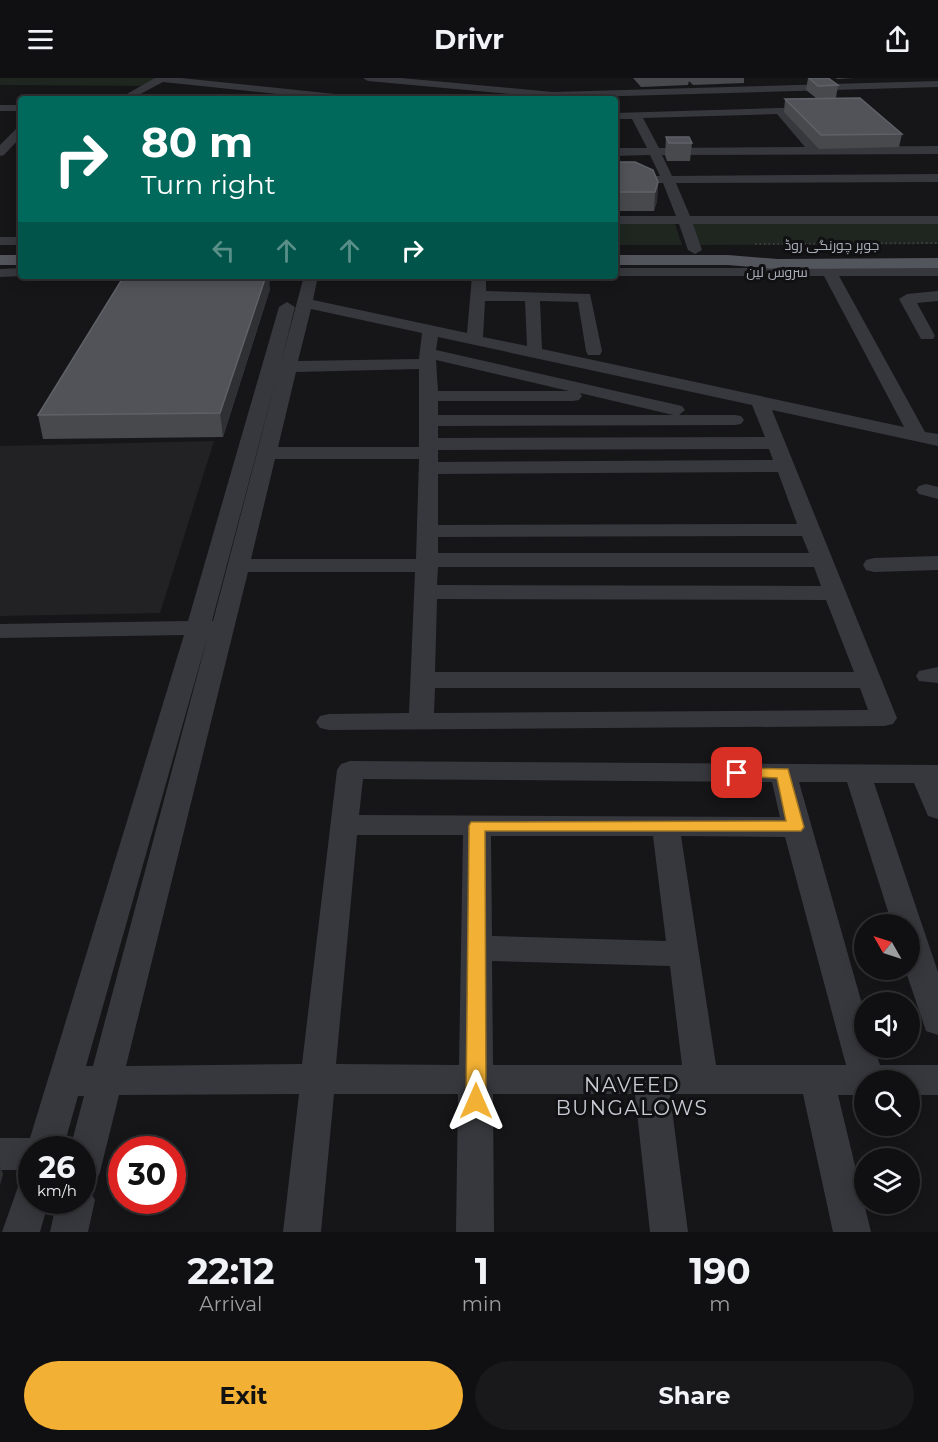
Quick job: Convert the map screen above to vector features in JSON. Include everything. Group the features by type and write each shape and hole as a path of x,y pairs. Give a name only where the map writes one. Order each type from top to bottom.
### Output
{"main road":[{"name":"جوہر چورنگی روڈ","path":"727,254 768,245"},
{"name":"جوہر چورنگی روڈ","path":"618,249 694,250 778,264 938,263"},
{"path":"0,250 18,250"},
{"name":"جوہر چورنگی روڈ","path":"618,260 727,254 938,251"},
{"name":"جوہر چورنگی روڈ","path":"727,254 938,258"},
{"path":"0,260 18,260"}],"street":[{"path":"129,96 162,78 327,96"},
{"path":"368,78 471,88 586,95 938,82"},
{"path":"405,78 531,89 783,81 938,82"},
{"path":"851,80 890,78"},
{"path":"833,87 852,102"},
{"path":"457,96 471,88"},
{"path":"911,96 938,95"},
{"path":"0,108 18,108"},
{"path":"618,116 687,119 729,112 826,109"},
{"path":"780,111 815,151"},
{"path":"729,112 762,152"},
{"path":"636,116 642,138 655,152 685,220 694,250"},
{"path":"0,152 18,129"},
{"path":"898,137 931,162"},
{"path":"618,152 655,152 706,147 762,152 938,150"},
{"path":"0,152 18,152"},
{"path":"618,180 938,178"},
{"path":"618,220 938,220"},
{"path":"0,241 18,241"},
{"name":"سروس لین","path":"618,272 938,272"},
{"path":"830,272 918,436"},
{"path":"0,273 18,273"},
{"path":"49,1136 211,628 239,566 267,453 294,279"},
{"path":"92,1136 211,628 279,367 304,303 310,279"},
{"path":"475,340 479,279"},
{"path":"478,296 585,297 594,351"},
{"path":"927,336 907,299 938,296"},
{"path":"532,297 535,347"},
{"path":"304,303 938,440"},
{"path":"421,721 428,531 427,359 431,330"},
{"path":"279,367 427,359 617,396 713,419"},
{"path":"429,396 617,396"},
{"path":"329,722 884,718 760,402"},
{"path":"428,421 735,420"},
{"path":"428,455 776,443"},
{"path":"267,453 428,455 785,466"},
{"path":"428,531 810,530"},
{"path":"239,566 822,560"},
{"path":"874,565 938,563"},
{"path":"426,592 835,592"},
{"path":"0,632 211,628"},
{"path":"422,680 869,680"},
{"path":"302,1232 350,770 931,774 938,809"},
{"path":"783,773 864,1070"},
{"path":"858,774 904,914"},
{"path":"344,825 796,827"},
{"path":"475,1232 477,826"},
{"path":"666,827 701,1079"},
{"path":"477,948 684,954"},
{"path":"920,965 938,1021"},
{"path":"65,1081 317,1078 854,1080"},
{"path":"651,1079 669,1232"},
{"path":"817,1079 852,1232"},
{"path":"920,1083 937,1084"},
{"path":"0,1154 18,1154"},
{"path":"21,1232 26,1214"},
{"path":"69,1232 73,1214"}],"path":[{"path":"748,244 938,243"}],"shaded area":[{"path":"0,78 163,78 140,86 0,85"},
{"path":"618,221 674,221 682,245 618,245"},
{"path":"938,221 938,244 698,245 689,222"},
{"path":"214,441 160,613 0,616 0,446"}],"building":[{"path":"809,78 828,78 838,85 818,86"},
{"path":"860,98 902,134 821,135 785,99"},
{"path":"666,137 689,137 692,143 669,143"},
{"path":"618,162 635,162 653,170 658,182 655,192 618,192"},
{"path":"122,279 265,279 220,413 38,415"}],"district":[{"name":"NAVEED BUNGALOWS","path":"632,1096"}],"route":[{"path":"476,1101 477,826 796,827 783,773 737,773"}]}
